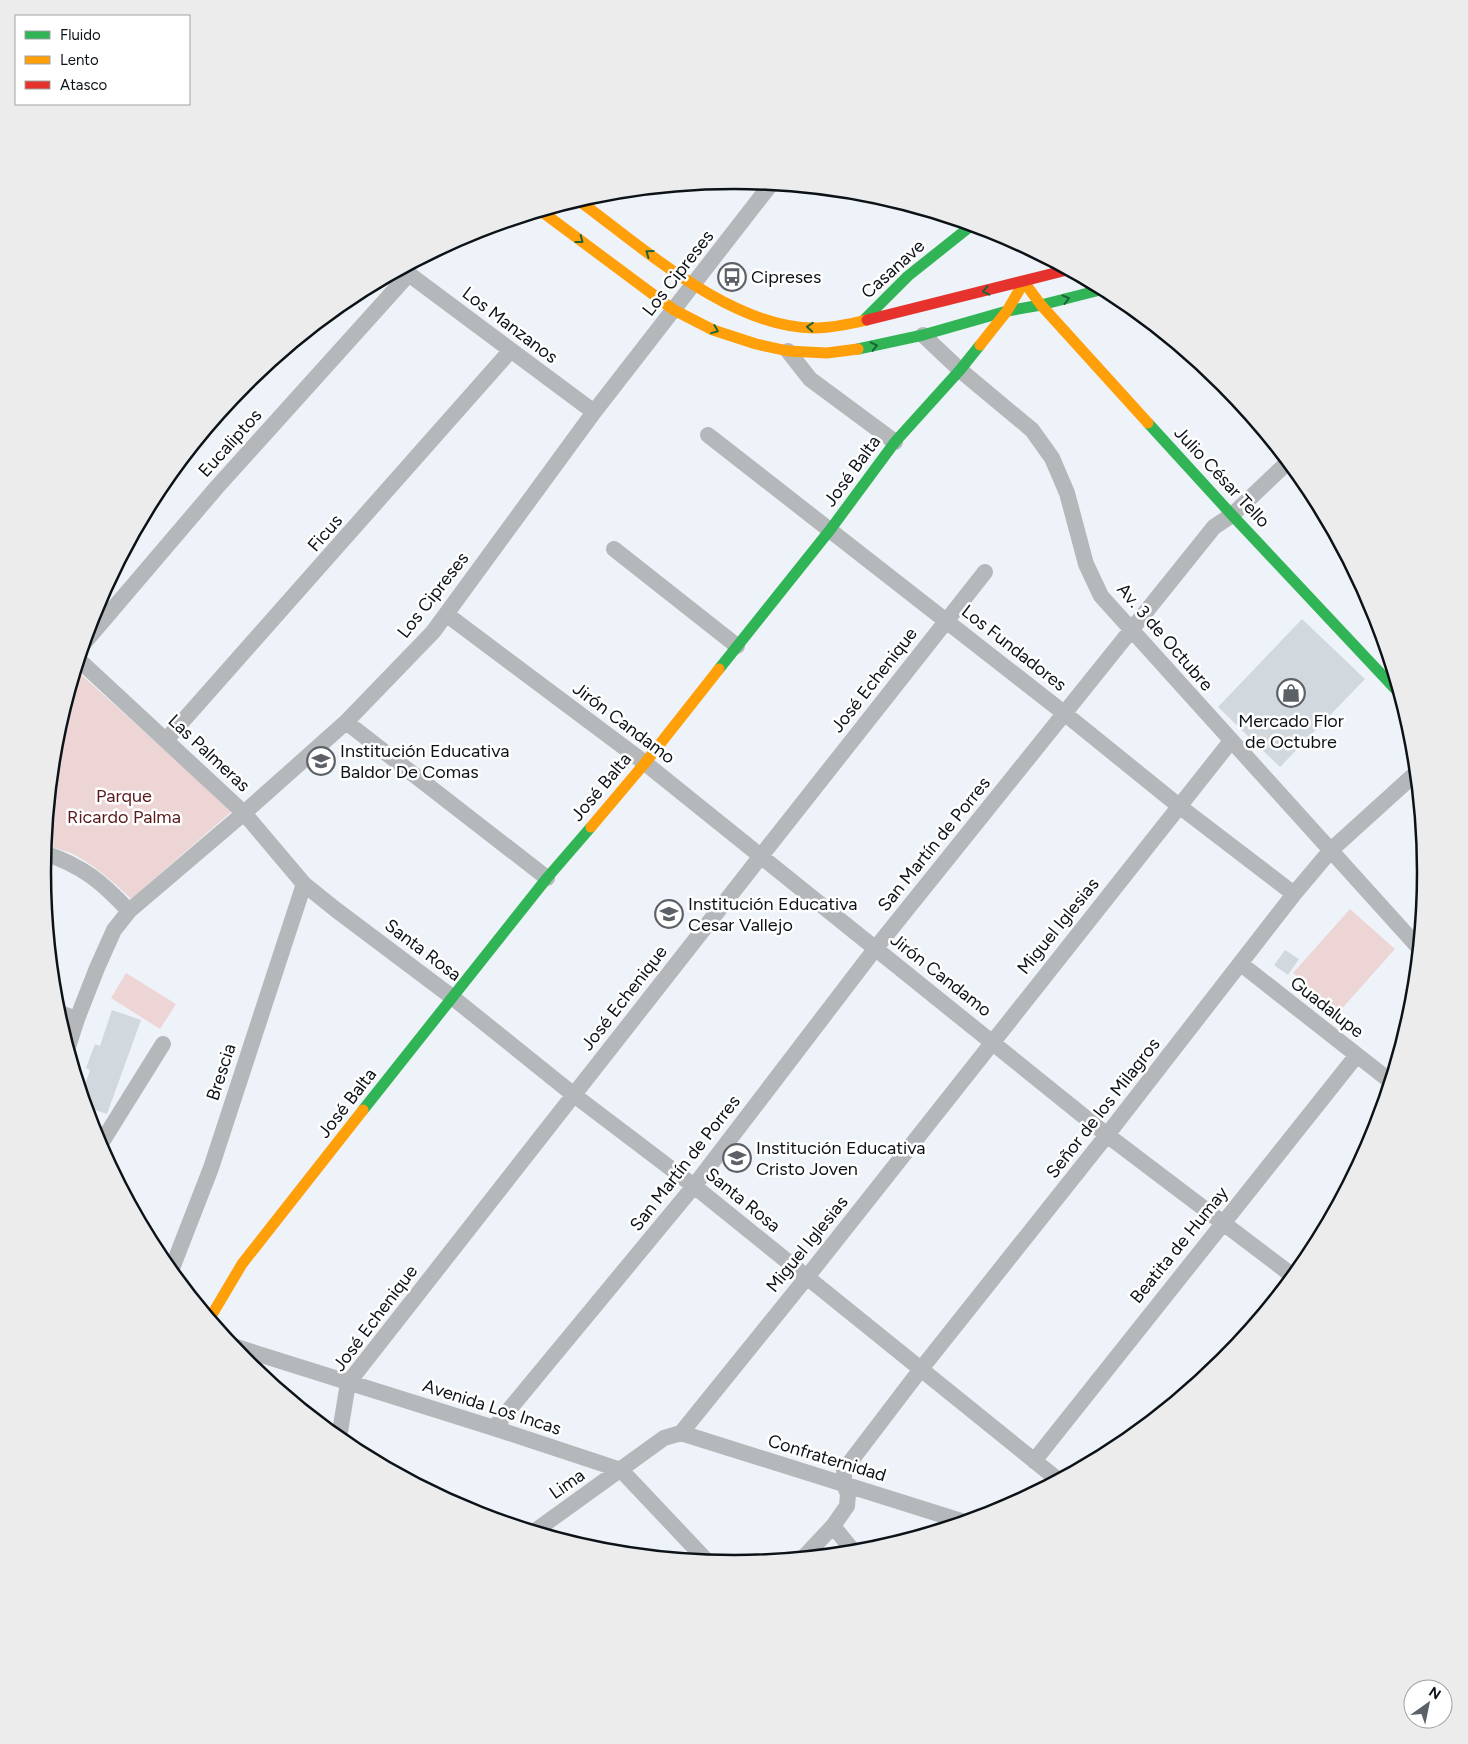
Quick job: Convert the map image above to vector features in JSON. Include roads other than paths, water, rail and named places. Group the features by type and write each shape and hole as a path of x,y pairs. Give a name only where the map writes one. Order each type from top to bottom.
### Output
{"street":[{"name":"Los Cipreses","path":"72,1036 97,968 114,930 129,912 346,722 433,632 594,412 694,286 766,190"},
{"path":"586,206 694,286 731,305 772,322 814,328 864,320 1059,272"},
{"path":"547,216 674,310 713,330 756,344 788,351 827,353 855,341 923,335 1007,311 1041,305 1093,292"},
{"name":"Casanave","path":"855,341 864,320 908,276 966,230"},
{"name":"Los Manzanos","path":"408,273 594,412"},
{"name":"Eucaliptos","path":"96,629 401,277"},
{"name":"Julio César Tello","path":"1024,282 1041,305 1232,515 1390,683"},
{"name":"José Balta","path":"213,1313 242,1264 452,997 547,878 645,763 830,530 895,442 960,370 1007,311 1024,282"},
{"name":"Av. 3 de Octubre","path":"923,335 960,370 1032,430 1052,458 1068,493 1086,564 1101,596 1413,941"},
{"name":"Ficus","path":"166,740 511,350"},
{"path":"788,351 810,379 895,442"},
{"name":"Los Fundadores","path":"708,435 1064,713 1179,806 1294,894"},
{"name":"San Martín de Porres","path":"494,1428 694,1186 875,949 1214,526 1232,515 1283,466"},
{"path":"614,549 737,646"},
{"name":"José Echenique","path":"340,1429 348,1383 985,572"},
{"name":"Jirón Candamo","path":"446,614 645,763 1108,1135 1287,1272"},
{"name":"Las Palmeras","path":"84,664 244,813 304,884"},
{"path":"346,722 547,878"},
{"name":"Miguel Iglesias","path":"621,1470 664,1438 681,1433 807,1277 1231,741"},
{"name":"Señor de los Milagros","path":"844,1484 844,1470 921,1369 1108,1135 1294,894 1331,850 1410,778"},
{"path":"52,856 67,861 94,877 129,912"},
{"name":"Santa Rosa","path":"304,884 452,997 574,1095 694,1186 1053,1475"},
{"name":"Brescia","path":"174,1263 211,1168 304,884"},
{"name":"Guadalupe","path":"1240,964 1385,1077"},
{"path":"67,1015 77,1019"},
{"path":"105,1137 163,1044"},
{"name":"Beatita de Humay","path":"1034,1461 1357,1055"},
{"name":"Avenida Los Incas","path":"247,1351 621,1470 700,1553"},
{"name":"Confraternidad","path":"681,1433 954,1519"},
{"name":"Lima","path":"541,1527 621,1470"},
{"path":"810,1550 833,1526 847,1506 848,1494 844,1484"},
{"path":"833,1526 848,1545"}],"place":[{"name":"Cipreses","path":"732,277"},
{"name":"Mercado Flor de Octubre","path":"1291,693"},
{"name":"Institución Educativa Baldor De Comas","path":"321,761"},
{"name":"Institución Educativa Cesar Vallejo","path":"669,914"},
{"name":"Institución Educativa Cristo Joven","path":"737,1158"}],"park label":[{"name":"Parque Ricardo Palma","path":"124,806"}]}
